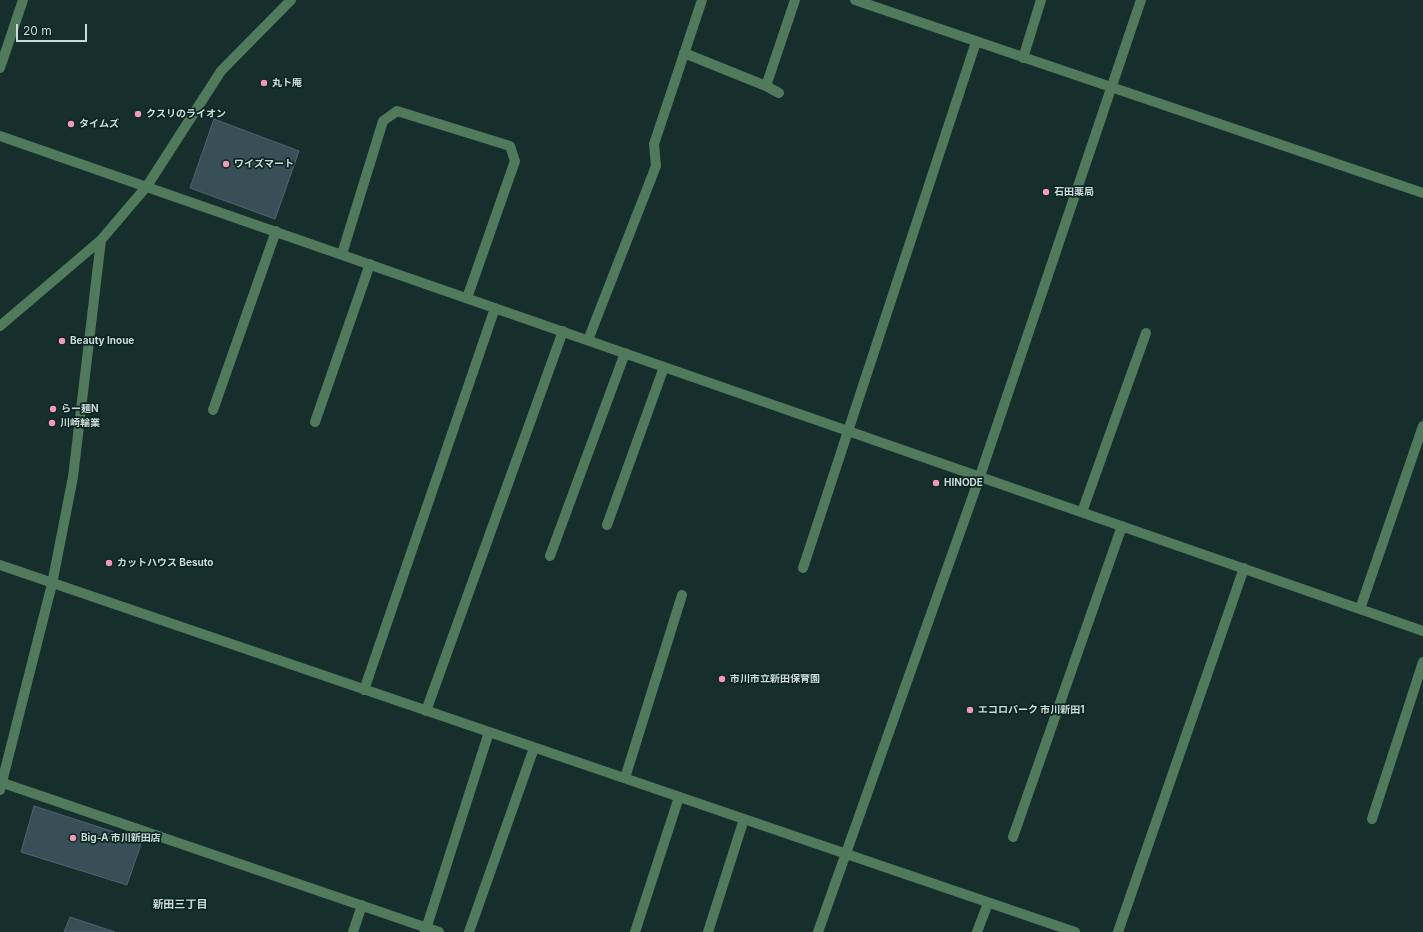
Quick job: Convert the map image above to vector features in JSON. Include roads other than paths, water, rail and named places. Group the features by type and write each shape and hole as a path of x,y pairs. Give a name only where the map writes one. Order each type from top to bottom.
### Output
{"street":[{"path":"0,68 23,0"},
{"path":"0,326 101,240 147,186 222,71 291,0"},
{"path":"588,340 656,166 654,144 702,0"},
{"path":"766,86 795,0"},
{"path":"855,0 1110,88 1423,193"},
{"path":"1023,58 1041,0"},
{"path":"818,932 844,854 980,476 1141,0"},
{"path":"803,568 976,42"},
{"path":"684,53 778,92"},
{"path":"342,254 383,121 397,111 510,146 515,161 467,298"},
{"path":"0,136 1423,631"},
{"path":"213,410 276,231"},
{"path":"101,240 72,477 52,584 0,785 362,905 426,930 440,932"},
{"path":"315,422 370,264"},
{"path":"364,690 495,308"},
{"path":"426,711 563,331"},
{"path":"1082,512 1146,333"},
{"path":"550,556 625,353"},
{"path":"607,525 664,366"},
{"path":"1360,609 1423,426"},
{"path":"1013,837 1122,526"},
{"path":"0,565 1075,932"},
{"path":"1118,932 1244,568"},
{"path":"625,778 682,595"},
{"path":"1372,819 1423,662"},
{"path":"426,930 489,732"},
{"path":"469,932 534,748"},
{"path":"635,932 679,797"},
{"path":"708,932 744,820"},
{"path":"977,932 988,903"},
{"path":"353,932 362,905"}],"place":[{"name":"丸ト庵","path":"264,83"},
{"name":"クスリのライオン","path":"138,114"},
{"name":"タイムズ","path":"71,124"},
{"name":"ワイズマート","path":"226,164"},
{"name":"石田薬局","path":"1046,192"},
{"name":"Beauty Inoue","path":"62,341"},
{"name":"らー麺N","path":"53,409"},
{"name":"川崎輪業","path":"52,423"},
{"name":"HINODE","path":"936,483"},
{"name":"カットハウス Besuto","path":"109,563"},
{"name":"市川市立新田保育園","path":"722,679"},
{"name":"エコロパーク 市川新田1","path":"970,710"},
{"name":"Big-A 市川新田店","path":"73,838"}],"district":[{"name":"新田三丁目","path":"180,905"}]}
